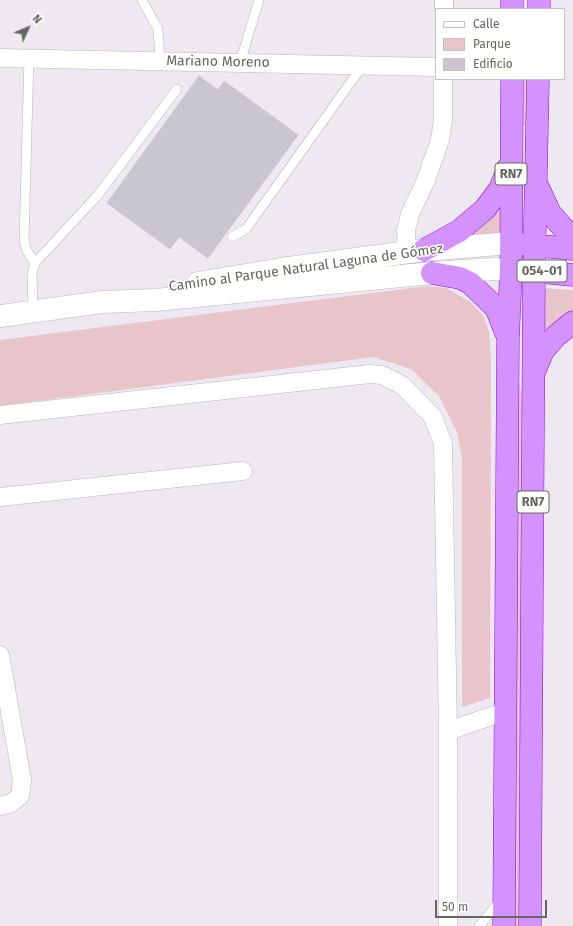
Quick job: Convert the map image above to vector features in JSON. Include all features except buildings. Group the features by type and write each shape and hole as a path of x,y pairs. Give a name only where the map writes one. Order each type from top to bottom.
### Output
{"highway":[{"name":"RN7","path":"504,926 508,338 511,270 512,80"},
{"name":"RN7","path":"530,926 533,373 538,80"},
{"path":"416,251 459,231 485,209 500,189 511,158"},
{"path":"536,183 550,213 573,238"},
{"name":"054-01","path":"511,243 535,244 573,249"},
{"name":"054-01","path":"511,270 534,270 573,275"},
{"path":"432,273 460,278 470,283 496,308 508,338"},
{"path":"533,373 543,351 556,336 573,322"}],"main road":[{"name":"Camino al Parque Natural Laguna de Gómez","path":"102,302 152,290 280,269 416,251 511,243"},
{"name":"Camino al Parque Natural Laguna de Gómez","path":"0,316 102,302 156,300 494,268 511,270"}],"street":[{"name":"Mariano Moreno","path":"0,58 435,67"},
{"path":"416,251 406,230 410,214 426,180 440,140 443,120 443,80"},
{"path":"0,415 370,374 382,375 402,385 433,417 443,444 448,731 448,926"},
{"path":"0,497 243,471"},
{"path":"0,655 22,780 20,796 11,803 0,806"},
{"path":"448,731 506,711"}],"lane":[{"path":"142,0 158,29 160,61"},
{"path":"240,63 259,0"},
{"path":"29,58 24,240 27,251 35,262"},
{"path":"232,237 246,229 363,65"},
{"path":"33,311 32,273 35,262 98,195 177,89"},
{"path":"479,926 504,896"}],"green space":[{"path":"519,80 530,80 528,129 519,121"},
{"path":"500,202 501,236 461,237"},
{"path":"428,286 446,288 469,301 483,315 489,331 491,359 490,698 462,707 462,459 457,432 439,396 411,369 373,357 0,406 0,340"},
{"path":"541,288 573,290 573,311 558,320 541,335"},
{"path":"518,380 525,407 524,926 513,926"}]}
